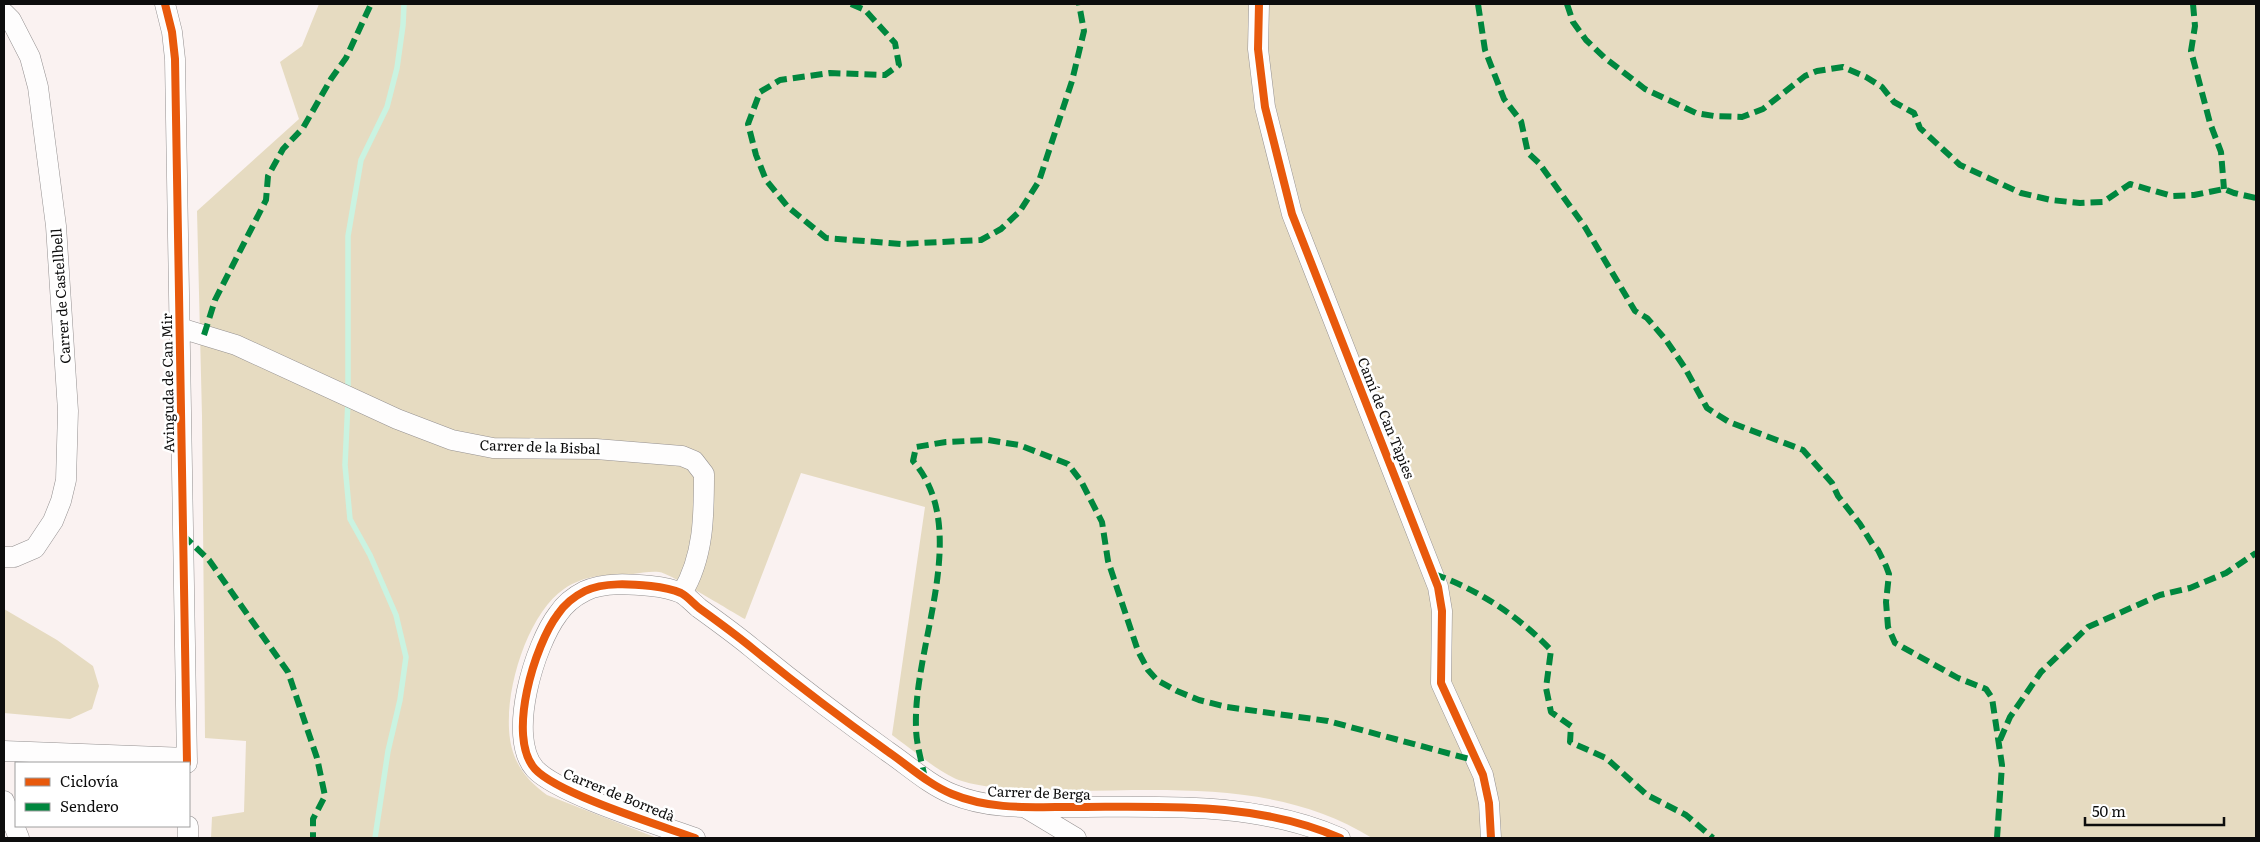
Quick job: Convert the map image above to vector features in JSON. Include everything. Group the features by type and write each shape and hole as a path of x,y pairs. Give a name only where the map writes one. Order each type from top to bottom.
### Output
{"street":[{"name":"Avinguda de Can Mir","path":"165,4 172,32 175,59 187,761"},
{"name":"Camí de Can Tàpies","path":"1259,4 1258,48 1264,106 1292,214 1438,587 1442,611 1441,683 1483,775 1489,802 1491,838"},
{"name":"Carrer de Castellbell","path":"4,13 11,20 30,57 38,87 56,226 68,412 66,480 62,501 54,521 35,548 18,555 4,557"},
{"name":"Carrer de la Bisbal","path":"180,328 236,345 397,419 452,440 493,448 596,449 682,456 694,461 704,474 702,532 692,576 682,593"},
{"name":"Carrer de Borredà","path":"682,593 650,586 605,585 587,590 572,600 558,614 542,642 531,675 524,712 523,736 527,755 535,769 550,779 570,790 695,838"},
{"name":"Carrer de Berga","path":"682,593 812,697 925,779 952,794 980,804 1024,807 1158,807 1255,813 1296,822 1340,838"},
{"path":"4,751 187,761"},
{"path":"4,801 19,838"},
{"path":"1024,807 1076,838"}],"shaded area":[{"path":"319,4 2256,4 2256,838 1372,838 1338,820 1302,807 1265,798 1228,793 1189,791 1030,790 965,782 939,769 892,735 925,507 801,473 745,619 687,585 659,572 606,575 580,580 564,589 550,602 537,620 526,642 512,690 509,714 510,736 514,755 524,773 547,795 657,838 211,838 212,817 244,812 246,741 205,738 202,416 197,211 299,119 280,62 302,46"},
{"path":"4,609 57,640 93,666 99,686 92,709 70,719 4,713"}],"waterway":[{"path":"348,392 348,236 361,160 387,107 397,68 404,4"},
{"path":"348,401 345,465 350,519 370,555 396,615 406,657 400,700 388,751 375,838"}],"marked path":[{"path":"204,335 215,300 266,200 268,176 283,149 303,128 331,79 346,58 371,4"},
{"path":"851,4 865,10 895,43 899,65 885,75 830,73 780,80 760,92 748,124 756,155 766,180 788,207 826,238 901,244 981,240 1001,229 1020,211 1039,181 1072,81 1084,31 1079,4"},
{"path":"1478,4 1485,50 1504,99 1521,121 1528,153 1539,163 1585,227 1635,311 1647,318 1666,340 1685,368 1707,408 1729,422 1803,450 1832,483 1838,496 1878,550 1886,566 1889,574 1886,602 1888,627 1895,643 1958,678 1986,689 1992,698 2002,765 1997,838"},
{"path":"1567,4 1573,22 1586,40 1605,58 1645,89 1696,113 1742,117 1763,109 1805,76 1817,71 1843,67 1866,77 1882,87 1894,102 1914,113 1920,128 1960,165 2021,193 2051,200 2080,203 2103,202 2130,184 2172,196 2194,195 2224,189 2256,198"},
{"path":"2193,4 2195,26 2191,51 2210,123 2221,152 2224,189"},
{"path":"925,779 916,733 917,695 936,589 940,554 938,520 930,489 913,461 916,447 946,442 988,440 1019,445 1068,464 1081,481 1102,522 1108,561 1138,651 1148,670 1157,680 1199,700 1227,707 1328,721 1477,761"},
{"path":"183,535 209,560 288,672 317,758 325,796 313,819 313,838"},
{"path":"2000,740 2010,717 2041,672 2088,627 2160,595 2190,588 2226,573 2256,553"},
{"path":"1434,574 1451,580 1497,605 1525,626 1551,650 1546,688 1551,712 1571,726 1570,742 1606,758 1647,795 1686,815 1713,838"}],"cycle path":[{"path":"165,4 172,32 175,59 187,762"},
{"path":"1259,4 1258,49 1265,107 1292,214 1438,587 1442,611 1441,683 1483,775 1489,803 1491,838"},
{"path":"695,838 610,808 565,789 547,779 535,769 527,754 523,736 523,714 533,668 549,628 558,614 577,595 585,591 601,586 626,584 658,587 681,593 819,701 919,774 943,790 966,799 981,803 1011,806 1174,807 1242,812 1308,826 1340,838"}]}
